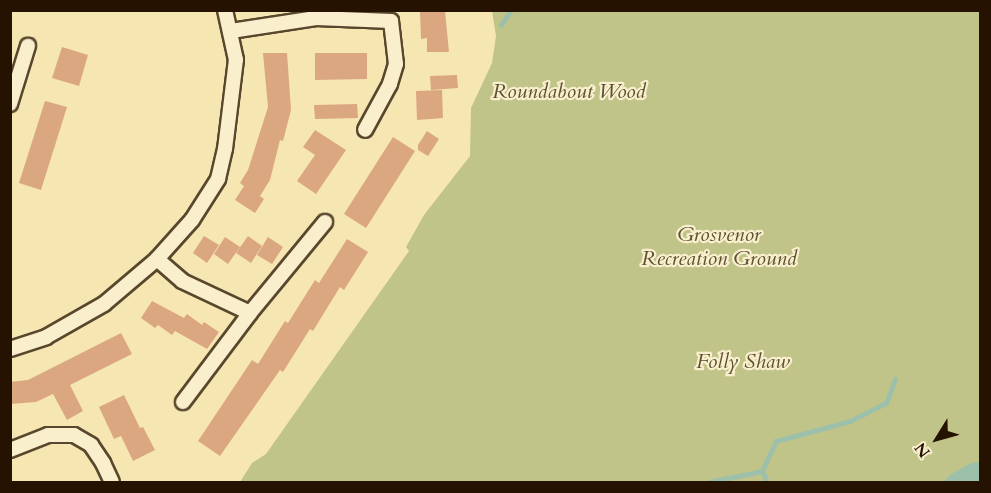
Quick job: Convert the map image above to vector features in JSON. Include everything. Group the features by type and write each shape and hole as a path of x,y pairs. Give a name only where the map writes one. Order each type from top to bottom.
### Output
{"street":[{"path":"10,349 46,337 75,323 104,304 157,259 192,220 218,179 225,149 236,60 225,10"},
{"path":"231,31 316,18 391,21 396,64 390,84 365,130"},
{"path":"10,104 13,86 28,46"},
{"path":"183,402 250,313 326,222"},
{"path":"157,259 182,281 250,313"},
{"path":"10,450 48,435 74,435 91,445 112,483"}],"green space":[{"name":"Grosvenor Recreation Ground","path":"492,11 980,11 980,482 240,482 252,463 266,454 409,251 406,247 424,215 470,156 471,108 492,63 496,36"}],"shaded area":[{"path":"980,462 980,482 944,482 950,475 971,463"}],"building":[{"path":"445,11 449,52 427,52 427,38 421,39 420,12"},
{"path":"62,47 88,55 79,86 52,78"},
{"path":"263,53 287,53 291,110 283,141 280,140 270,180 260,196 264,199 255,213 235,200 244,186 240,183 248,170 268,107"},
{"path":"315,53 367,53 367,79 315,80"},
{"path":"457,75 458,88 431,90 430,76"},
{"path":"442,90 443,118 417,120 416,91"},
{"path":"45,101 67,107 41,190 19,183"},
{"path":"357,104 358,118 315,119 314,105"},
{"path":"315,130 346,150 316,194 297,181 315,155 303,147"},
{"path":"427,131 439,139 428,156 418,150 418,145"},
{"path":"393,137 415,151 366,228 344,214"},
{"path":"204,236 219,245 207,263 193,253"},
{"path":"248,236 262,246 251,263 236,253"},
{"path":"225,237 240,247 228,264 214,254"},
{"path":"268,237 283,247 272,264 257,255"},
{"path":"347,239 368,252 344,290 340,287 313,331 310,329 283,372 280,370 220,456 198,441 252,360 258,364 285,321 288,323 315,280 319,283"},
{"path":"152,301 184,318 187,314 202,325 204,322 219,332 207,349 175,331 172,335 158,325 155,328 141,318"},
{"path":"121,333 132,354 70,385 83,411 67,420 53,394 36,402 10,404 10,382 28,380"},
{"path":"124,395 140,428 143,427 155,450 133,461 121,436 114,439 99,407"}],"waterway":[{"path":"501,25 511,10"},
{"path":"767,482 762,471 776,441 850,421 886,403 895,380"},
{"path":"709,482 762,471"}],"park label":[{"name":"Roundabout Wood","path":"569,92"},
{"name":"Folly Shaw","path":"743,362"}]}
